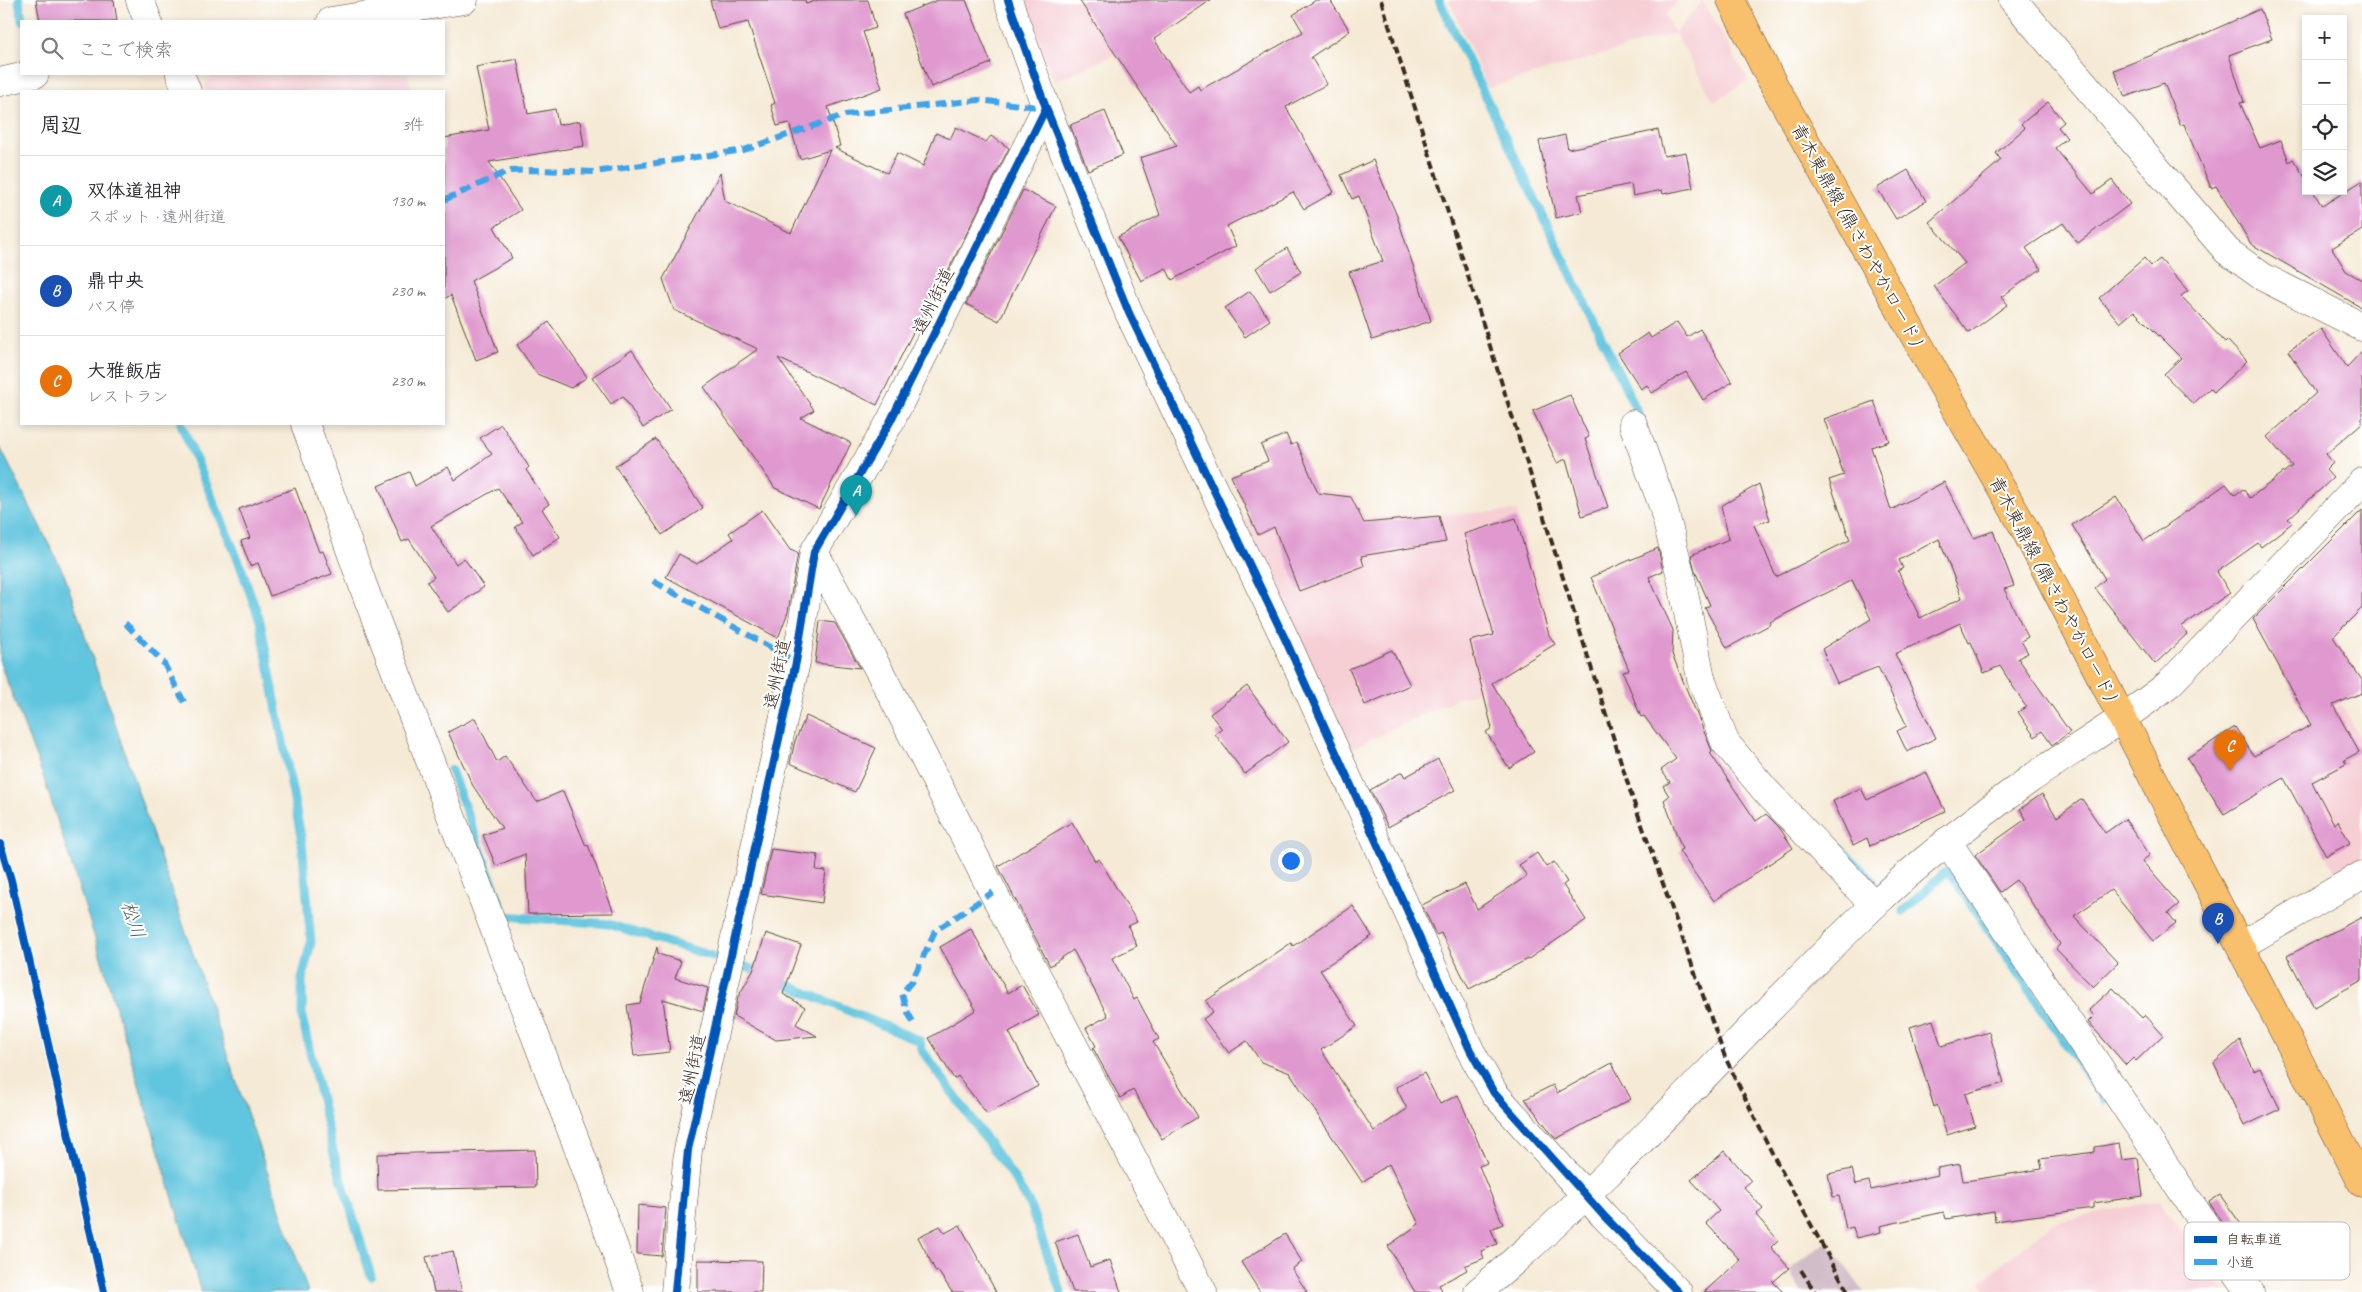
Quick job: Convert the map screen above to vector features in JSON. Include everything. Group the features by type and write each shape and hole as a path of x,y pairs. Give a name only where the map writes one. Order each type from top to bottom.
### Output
{"main road":[{"name":"青木東鼎線 (鼎さわやかロード)","path":"1732,0 1778,93 1938,380 2022,524 2362,1183"}],"street":[{"path":"140,0 148,20"},
{"path":"337,20 464,0"},
{"path":"1008,0 1046,108 1129,313 1286,641 1470,1050 1494,1093 1587,1196 1678,1292"},
{"path":"2014,0 2228,251 2263,277 2362,327"},
{"path":"0,82 31,75"},
{"path":"180,75 187,90"},
{"name":"遠州街道","path":"675,1292 688,1150 796,662 814,552 890,422 1046,108"},
{"path":"1633,424 1663,506 1680,573 1701,678 1725,742 1766,790 1874,905"},
{"path":"304,425 582,1158 630,1292"},
{"path":"1478,1292 1587,1196 1874,905 1947,842 2028,781 2122,718 2170,683 2362,482"},
{"path":"814,552 882,676 1203,1292"},
{"path":"1947,842 2203,1222"},
{"path":"2240,946 2362,875"},
{"path":"2242,1280 2250,1292"}],"shaded area":[{"path":"1024,0 1211,0 1166,31 1054,82"},
{"path":"1449,0 1679,0 1665,15 1675,33 1488,88"},
{"path":"1703,1 1748,80 1714,102 1675,33"},
{"path":"212,75 408,75 412,90 207,90 205,85"},
{"path":"1324,490 1354,495 1366,518 1516,511 1558,650 1475,693 1455,699 1346,751 1239,522"},
{"path":"2341,704 2362,742 2362,864 2338,877 2266,745"},
{"path":"2159,1200 2184,1235 2184,1280 2216,1280 2224,1292 1987,1292 1980,1282 2053,1223"},
{"path":"1827,1241 1864,1292 1801,1292 1789,1270"}],"water":[{"name":"松川","path":"0,447 64,574 308,1292 201,1292 95,938 43,776 0,663"}],"building":[{"path":"36,0 114,0 117,20 40,20"},
{"path":"710,0 805,0 806,4 818,0 868,0 876,28 863,32 882,88 828,107 840,146 835,148 887,173 897,153 923,166 936,133 950,139 956,127 986,142 991,136 1009,148 939,289 937,288 927,304 877,405 778,358 814,410 801,418 851,443 819,509 775,488 704,387 758,349 674,310 663,279 720,173 725,201 791,233 830,150 800,159 789,123 777,126 771,105 775,103 748,22 718,29"},
{"path":"938,0 966,0 991,63 931,87 903,14"},
{"path":"1079,0 1211,0 1154,39 1189,92 1198,86 1200,90 1303,32 1293,15 1316,0 1330,0 1350,31 1311,57 1327,84 1286,107 1334,192 1304,209 1293,192 1227,226 1236,246 1172,280 1166,268 1141,281 1118,237 1160,215 1140,158 1177,146"},
{"path":"2260,9 2272,39 2229,55 2244,102 2240,103 2260,148 2281,140 2289,162 2293,159 2302,173 2302,195 2315,195 2322,206 2340,195 2347,195 2347,190 2362,181 2362,230 2332,248 2346,271 2362,280 2362,308 2251,244 2216,186 2211,188 2184,124 2180,125 2164,83 2125,97 2114,70 2193,39"},
{"path":"517,59 528,114 555,109 558,125 580,121 584,146 489,162 521,210 494,227 512,258 471,281 498,352 476,360 451,295 445,298 445,138 489,130 476,67"},
{"path":"2048,102 2064,122 2058,127 2067,138 2055,148 2093,194 2112,180 2130,204 2078,243 2063,223 2026,248 2041,269 2001,297 2007,305 1969,333 1934,286 1965,263 1929,222 2001,160 1996,153 2025,128 2021,124"},
{"path":"1105,111 1123,155 1088,170 1070,125"},
{"path":"1658,130 1664,156 1686,152 1693,188 1663,194 1662,190 1633,196 1631,184 1578,195 1582,212 1556,218 1539,141 1565,135 1568,149"},
{"path":"1373,160 1397,216 1431,321 1372,340 1349,272 1383,261 1359,196 1352,199 1341,175"},
{"path":"1908,170 1926,201 1896,219 1877,188"},
{"path":"1023,190 1056,206 999,321 966,304"},
{"path":"1287,248 1301,272 1270,291 1256,268"},
{"path":"2144,258 2151,266 2160,259 2188,291 2181,296 2225,342 2227,340 2247,361 2214,392 2210,388 2193,404 2164,374 2181,358 2134,311 2120,323 2099,298"},
{"path":"1250,291 1270,320 1245,337 1225,308"},
{"path":"549,322 587,377 571,388 537,374 517,345"},
{"path":"1677,322 1687,337 1700,329 1732,382 1703,400 1686,372 1652,393 1647,385 1641,389 1618,353 1648,333 1651,338"},
{"path":"2321,329 2347,367 2362,351 2362,423 2326,454 2333,463 2326,470 2333,478 2288,519 2292,523 2261,547 2258,543 2217,572 2230,593 2181,627 2187,634 2155,664 2095,588 2105,579 2072,525 2116,497 2144,541 2226,484 2235,495 2243,489 2250,498 2292,466 2267,437 2316,393 2288,351"},
{"path":"632,350 671,409 643,428 623,396 611,404 592,377"},
{"path":"1570,395 1589,437 1585,439 1608,507 1582,516 1566,459 1557,463 1533,411"},
{"path":"1874,401 1889,441 1871,447 1891,510 1944,482 1974,538 1993,531 2014,586 2004,589 2028,637 2021,641 2028,653 2018,658 2070,732 2052,745 2042,731 2035,737 2018,712 2026,707 2000,666 1984,673 1971,642 1969,643 1960,623 1895,654 1936,738 1907,752 1897,731 1907,726 1878,667 1837,683 1822,649 1871,619 1852,580 1770,622 1771,624 1727,648 1705,608 1710,605 1695,571 1691,555 1729,539 1721,506 1759,484 1770,520 1754,525 1776,577 1850,540 1829,480 1844,475 1824,419","holes":["1939,539 1962,598 1920,618 1898,571 1903,568 1899,560"]},
{"path":"501,424 529,467 526,470 549,504 542,509 560,537 533,555 515,527 522,522 498,488 431,526 456,564 464,558 484,587 448,612 427,582 434,577 409,539 402,542 378,486 409,472 415,486 448,467 455,480 492,454 480,438"},
{"path":"1286,434 1291,445 1297,443 1318,493 1351,497 1364,523 1439,516 1446,542 1361,556 1364,566 1299,591 1274,527 1258,535 1231,476 1268,461 1261,445"},
{"path":"656,439 703,508 662,535 615,466"},
{"path":"295,488 319,552 323,551 332,574 270,596 258,563 250,566 241,541 250,538 239,509"},
{"path":"762,510 790,550 798,553 788,612 778,638 666,577 679,554 697,564 733,539 729,533"},
{"path":"2362,510 2362,608 2333,637 2362,680 2362,693 2333,705 2359,752 2344,760 2346,764 2312,782 2334,824 2338,821 2350,843 2326,856 2284,778 2224,814 2187,758 2235,727 2254,756 2311,725 2253,619"},
{"path":"1516,518 1549,635 1555,644 1492,683 1534,752 1509,768 1486,732 1492,728 1470,641 1494,635 1464,534"},
{"path":"1658,548 1663,571 1649,577 1673,630 1672,654 1712,751 1710,753 1756,821 1766,814 1779,827 1793,848 1714,901 1679,851 1682,849 1664,800 1669,796 1663,786 1670,782 1661,770 1676,759 1644,716 1641,717 1623,672 1629,670 1591,577"},
{"path":"820,621 835,623 860,668 815,663"},
{"path":"1392,650 1410,685 1365,705 1349,669"},
{"path":"1247,686 1288,742 1245,774 1215,734 1222,729 1210,714"},
{"path":"806,716 876,748 855,792 790,763 795,741"},
{"path":"475,718 497,762 505,756 537,802 563,791 586,846 588,845 614,913 528,914 525,854 496,866 483,835 502,828 473,786 448,732"},
{"path":"1438,759 1455,790 1388,827 1370,790 1402,772 1405,777"},
{"path":"1926,772 1945,811 1870,846 1867,838 1853,845 1833,801 1861,788 1867,800"},
{"path":"2042,794 2057,817 2082,799 2105,833 2125,819 2150,855 2142,861 2179,904 2168,913 2176,923 2153,941 2111,890 2074,916 2118,963 2093,987 2056,949 2060,944 2016,880 2000,892 1975,855 2026,819 2020,809"},
{"path":"1072,822 1095,861 1099,859 1137,922 1128,926 1137,946 1112,958 1134,1000 1137,998 1159,1039 1153,1042 1198,1117 1162,1139 1133,1090 1120,1098 1093,1048 1096,1046 1086,1028 1108,1016 1073,950 1050,966 998,866"},
{"path":"771,849 818,855 816,870 826,871 822,903 761,894"},
{"path":"1537,853 1546,867 1554,862 1567,882 1563,885 1586,920 1530,958 1469,989 1441,933 1436,935 1422,905 1465,884 1477,909 1527,876 1519,865"},
{"path":"1353,906 1372,936 1320,970 1357,1026 1321,1050 1374,1131 1407,1109 1396,1087 1424,1073 1440,1104 1458,1095 1487,1163 1479,1166 1503,1224 1491,1229 1497,1244 1481,1251 1484,1258 1465,1266 1467,1270 1439,1285 1443,1292 1415,1292 1388,1246 1419,1224 1389,1164 1362,1182 1290,1073 1261,1062 1247,1041 1229,1053 1203,1019 1213,1012 1206,1001 1291,943 1293,946"},
{"path":"2362,917 2362,980 2314,1007 2287,956"},
{"path":"971,929 1008,993 1022,985 1039,1015 1009,1032 1038,1086 987,1114 958,1076 954,1079 929,1038 976,1010 940,947"},
{"path":"766,933 801,945 783,994 805,1007 796,1024 817,1036 776,1040 734,1016 738,997 753,971"},
{"path":"657,947 658,954 681,961 675,978 708,988 703,1011 663,999 670,1052 634,1056 627,1005 640,1003"},
{"path":"2113,988 2142,1018 2145,1015 2163,1035 2136,1061 2133,1058 2126,1065 2088,1022 2094,1016 2089,1010"},
{"path":"1933,1020 1941,1046 1989,1032 2004,1083 1965,1094 1975,1126 1947,1135 1937,1105 1934,1107 1910,1027"},
{"path":"2240,1040 2254,1071 2260,1068 2280,1109 2244,1126 2214,1063"},
{"path":"1612,1063 1631,1099 1556,1139 1525,1099 1553,1085 1557,1093"},
{"path":"2119,1143 2122,1160 2138,1158 2143,1196 2093,1203 2093,1208 1995,1221 1994,1211 1946,1219 1944,1212 1880,1226 1881,1232 1856,1238 1853,1227 1846,1229 1839,1196 1833,1197 1828,1174 1852,1169 1856,1184 1869,1181 1871,1190 1938,1175 1937,1168 1960,1164 1963,1181 2042,1169 2040,1159 2095,1152 2095,1147"},
{"path":"535,1150 536,1187 378,1190 377,1154"},
{"path":"1725,1151 1751,1181 1744,1187 1763,1209 1756,1215 1778,1240 1771,1247 1789,1268 1773,1282 1783,1292 1704,1292 1740,1260 1706,1223 1719,1211 1691,1180"},
{"path":"2220,1195 2239,1222 2222,1222 2209,1202"},
{"path":"638,1205 666,1208 662,1256 637,1254"},
{"path":"960,1225 996,1292 952,1292 938,1271 936,1272 918,1237 940,1226 945,1233"},
{"path":"1078,1234 1090,1267 1110,1260 1121,1292 1073,1292 1055,1242"},
{"path":"1285,1234 1302,1262 1292,1269 1307,1292 1260,1292 1241,1262"},
{"path":"453,1251 462,1292 434,1292 426,1257"},
{"path":"698,1260 762,1261 761,1292 698,1292"}],"waterway":[{"path":"19,0 22,20"},
{"path":"1439,0 1638,413"},
{"path":"181,425 239,562 260,621 302,842 311,942 302,979 302,1017 333,1151 371,1276"},
{"path":"451,770 505,916 608,924 715,957"},
{"path":"1823,832 1873,881"},
{"path":"1903,911 1948,870 2104,1100"},
{"path":"739,964 764,974"},
{"path":"776,980 920,1041 921,1049 1013,1177 1029,1203 1061,1292"}],"railway":[{"path":"1381,0 1633,800 1725,1057 1774,1157 1848,1292"},
{"path":"1801,1270 1815,1292"}],"marked path":[{"path":"445,200 509,171 595,172 744,150 845,115 978,100 1046,108"},
{"path":"653,581 796,662"},
{"path":"125,623 163,662 184,702"},
{"path":"913,1022 906,1009 902,993 912,981 935,931 993,892"}],"cycle path":[{"path":"1008,0 1046,108 1129,313 1286,641 1470,1050 1494,1093 1604,1216 1678,1292"},
{"path":"675,1292 688,1150 796,662 814,552 890,422 1046,108"},
{"path":"0,844 11,880 104,1292"}],"place":[{"name":"双体道祖神","path":"856,516"},
{"name":"大雅飯店","path":"2230,771"},
{"name":"鼎中央","path":"2218,944"}]}
